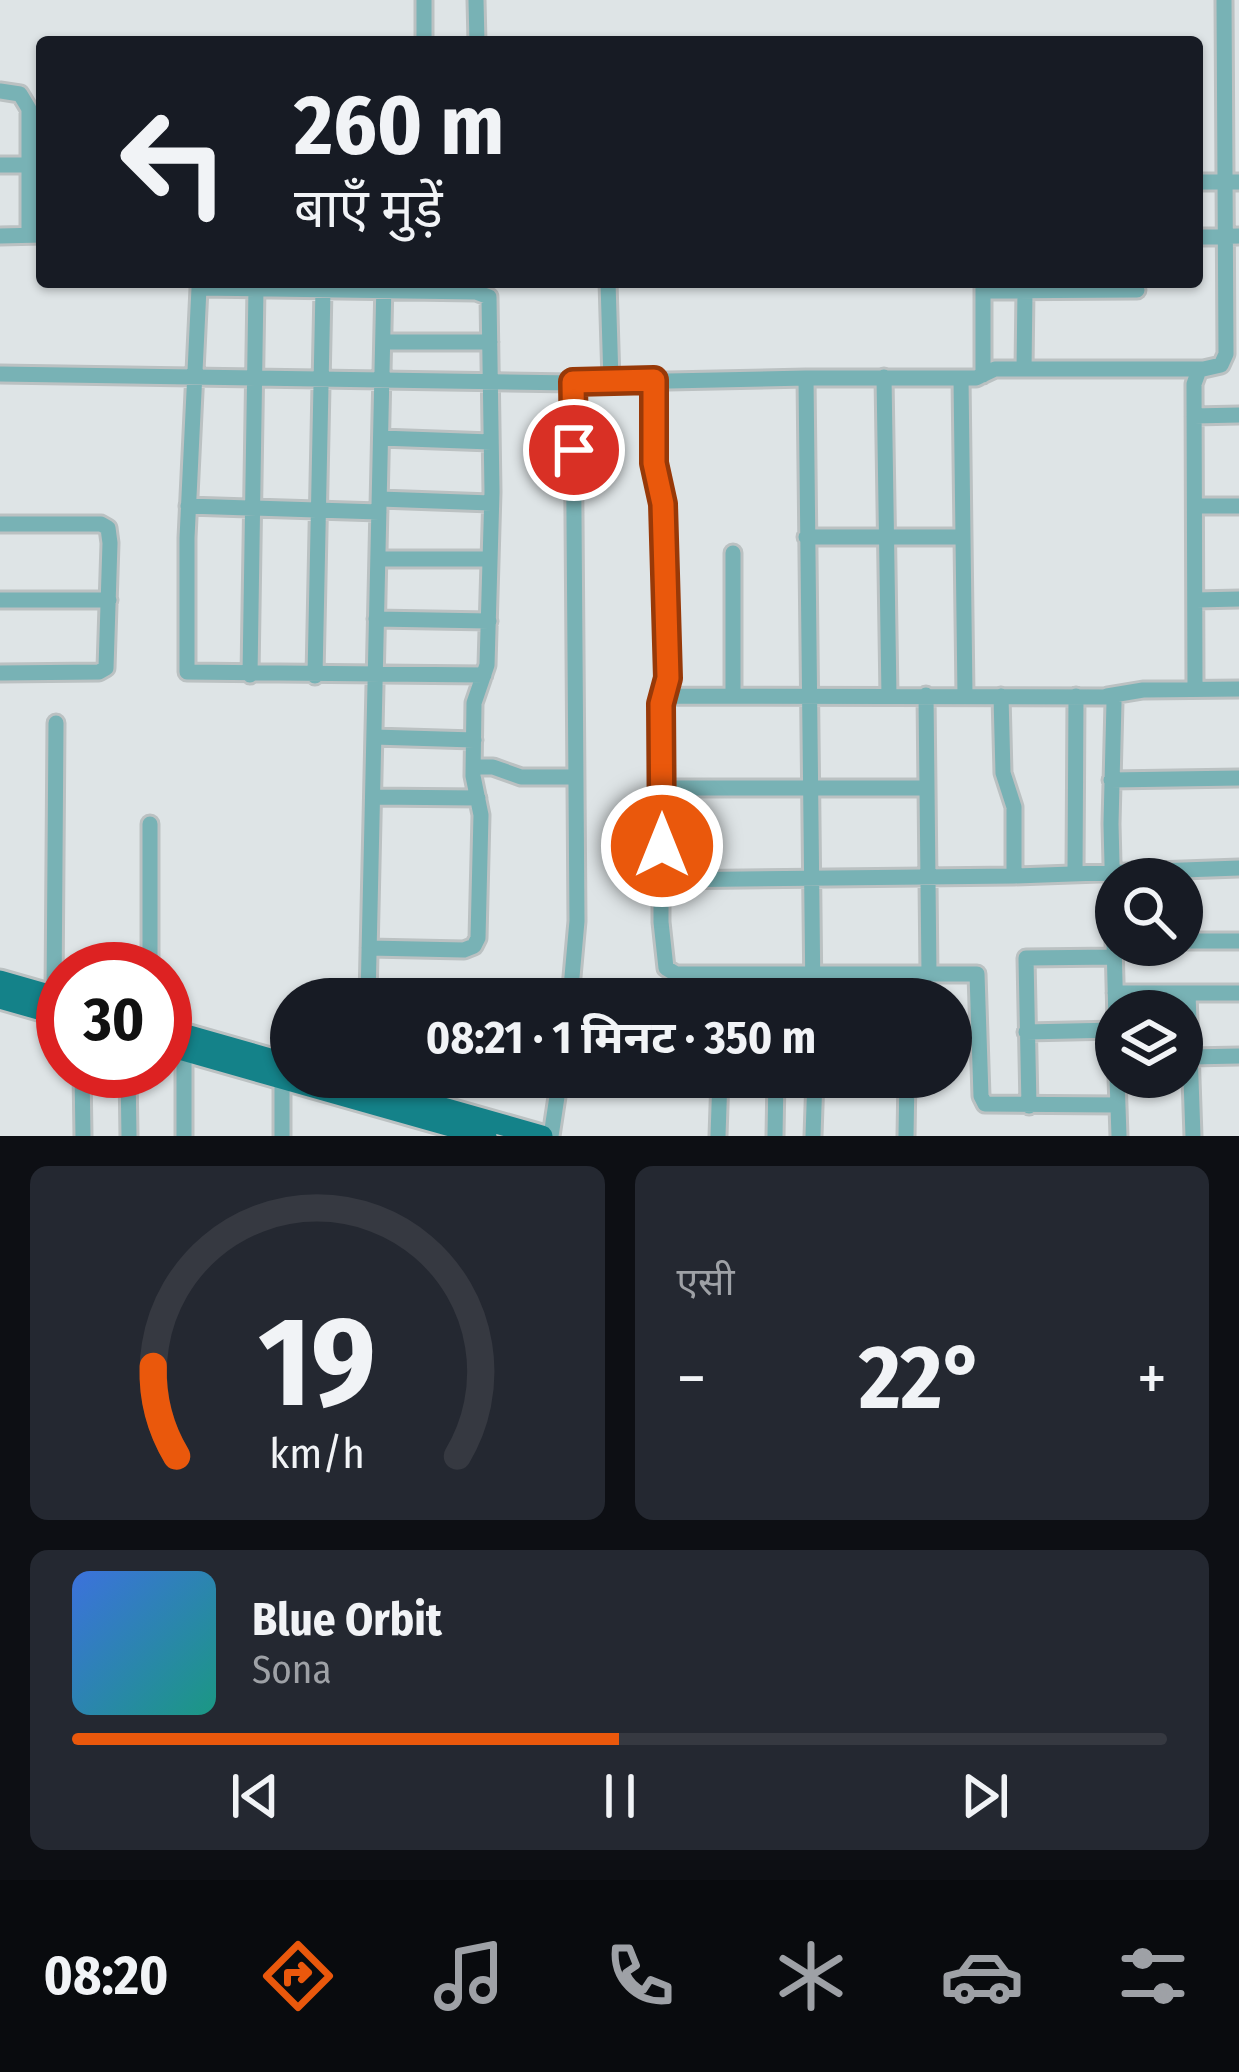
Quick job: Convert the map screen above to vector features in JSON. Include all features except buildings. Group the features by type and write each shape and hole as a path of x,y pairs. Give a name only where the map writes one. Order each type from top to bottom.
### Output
{"main road":[{"path":"0,981 36,995"},
{"path":"0,998 36,1002"},
{"path":"192,1039 270,1066"},
{"path":"192,1052 270,1069"},
{"path":"388,1098 486,1136"},
{"path":"401,1098 547,1136"}],"street":[{"path":"424,0 424,36"},
{"path":"476,0 477,36"},
{"path":"0,374 490,384 961,377 995,369 1203,368 1224,362 1232,342 1229,4"},
{"path":"0,91 20,94 27,102 36,235 0,236"},
{"path":"0,165 30,165"},
{"path":"199,288 185,669 194,675 484,675"},
{"path":"250,675 256,288"},
{"path":"290,288 343,288"},
{"path":"368,978 384,288"},
{"path":"369,948 464,950 476,943 475,697 484,675 491,503 487,294 410,288"},
{"path":"608,288 610,381"},
{"path":"983,288 983,375"},
{"path":"1004,288 1137,290"},
{"path":"315,676 323,289"},
{"path":"1024,369 1025,290"},
{"path":"383,342 490,342"},
{"path":"1196,689 1194,384 1203,368"},
{"path":"884,377 889,695"},
{"path":"961,377 964,696"},
{"path":"806,378 813,978"},
{"path":"654,380 654,463 663,504 668,684 663,696 661,788 661,922 668,971 977,974 981,1096 988,1106 1118,1106"},
{"path":"572,978 577,921 573,382"},
{"path":"1194,416 1239,415"},
{"path":"381,438 491,442"},
{"path":"188,506 318,511 491,503"},
{"path":"1195,506 1239,506"},
{"path":"0,524 105,525 110,536 108,663 104,671 0,673"},
{"path":"806,537 962,537"},
{"path":"733,553 733,696"},
{"path":"378,559 490,559"},
{"path":"1196,600 1239,599"},
{"path":"0,600 109,600"},
{"path":"376,619 488,621"},
{"path":"663,696 1107,696 1143,689 1239,688"},
{"path":"926,695 929,974"},
{"path":"1001,695 1003,772 1013,802 1014,876"},
{"path":"1075,874 1076,696"},
{"path":"1107,696 1114,703 1113,858"},
{"path":"56,723 59,942"},
{"path":"374,737 474,740"},
{"path":"473,767 493,767 521,777 575,777"},
{"path":"1112,780 1239,778"},
{"path":"661,788 927,788"},
{"path":"373,797 478,798"},
{"path":"150,824 150,942"},
{"path":"1203,869 1239,868"},
{"path":"662,880 1095,873"},
{"path":"1203,941 1239,941"},
{"path":"1029,1106 1026,958 1095,949"},
{"path":"1203,993 1239,993"},
{"path":"1026,1032 1095,1030"},
{"path":"1203,1057 1239,1056"},
{"path":"82,1098 83,1136"},
{"path":"128,1098 129,1136"},
{"path":"180,1098 184,1136"},
{"path":"282,1136 284,1098"},
{"path":"547,1136 555,1098"},
{"path":"718,1136 720,1098"},
{"path":"775,1136 776,1098"},
{"path":"813,1136 814,1098"},
{"path":"906,1136 907,1098"},
{"path":"1118,1098 1119,1136"},
{"path":"1192,1098 1193,1136"}],"route":[{"path":"574,450 573,382 654,380 654,463 663,504 668,678 661,704 662,846"}]}
